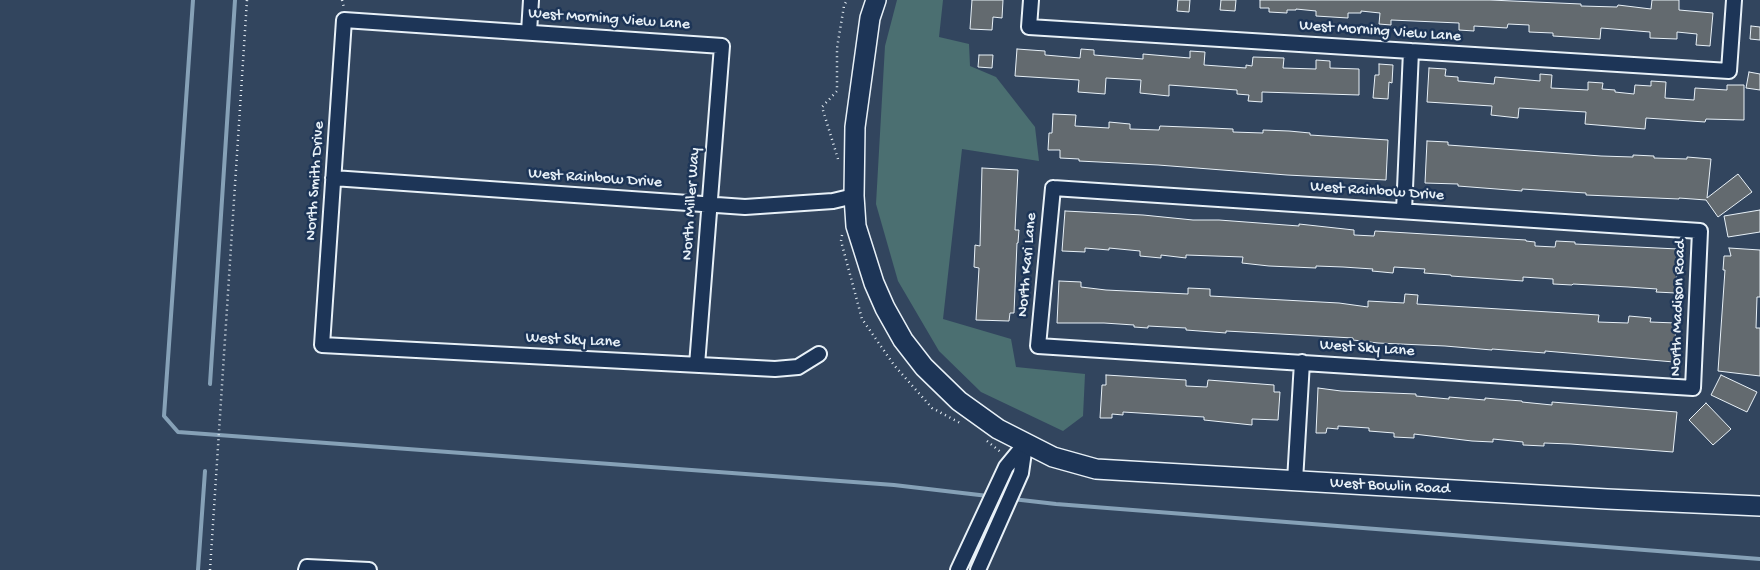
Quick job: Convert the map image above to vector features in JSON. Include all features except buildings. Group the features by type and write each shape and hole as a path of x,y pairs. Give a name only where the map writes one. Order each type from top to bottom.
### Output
{"street":[{"path":"529,32 531,0"},
{"name":"West Bowlin Road","path":"876,0 870,18 856,127 854,196 856,226 874,283 885,308 903,340 924,367 959,401 998,429 1053,457 1096,469 1607,500 1760,506"},
{"name":"West Morning View Lane","path":"1031,0 1029,27 1729,71 1734,0"},
{"name":"West Morning View Lane","path":"344,20 722,46"},
{"name":"North Smith Drive","path":"322,344 344,20"},
{"name":"North Miller Way","path":"697,365 722,46"},
{"path":"1404,211 1411,51"},
{"name":"West Rainbow Drive","path":"333,178 745,207 833,201 854,196"},
{"name":"West Rainbow Drive","path":"1053,188 1700,231"},
{"name":"North Kari Lane","path":"1038,346 1053,188"},
{"name":"North Madison Road","path":"1693,388 1700,231"},
{"name":"West Sky Lane","path":"322,344 775,369 798,367 819,354"},
{"name":"West Sky Lane","path":"1038,346 1693,388"},
{"path":"1295,481 1302,362"},
{"path":"958,570 1006,467 1025,444"},
{"path":"978,570 1021,473 1025,444"},
{"path":"306,569 369,570"}],"path":[{"path":"210,570 247,0"},
{"path":"839,161 822,107 837,90 837,48 844,6 847,0"}],"green space":[{"path":"897,0 943,0 939,37 969,44 970,66 996,77 1035,127 1039,161 962,149 943,319 1011,339 1016,367 1085,374 1083,416 1063,431 981,392 939,351 898,281 876,204 885,46"}],"waterway":[{"path":"193,0 164,416 178,432 894,485 988,496"},
{"path":"210,384 235,0"},
{"path":"198,570 205,471"},
{"path":"995,497 1056,504 1760,559"}]}
